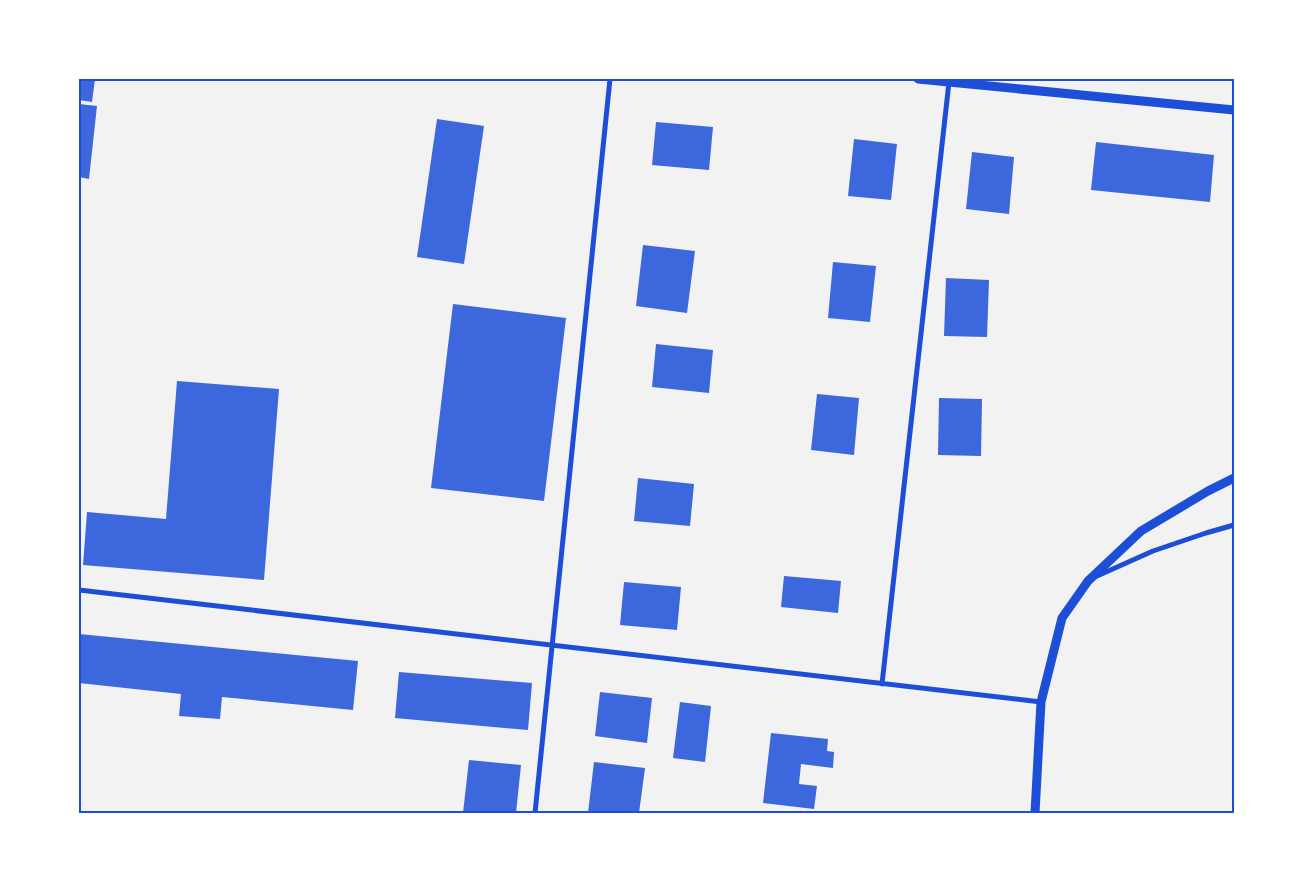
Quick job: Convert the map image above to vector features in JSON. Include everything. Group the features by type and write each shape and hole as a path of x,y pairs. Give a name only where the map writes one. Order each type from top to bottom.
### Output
{"street":[{"path":"535,813 610,79"},
{"path":"918,79 1234,109"},
{"path":"882,684 949,81"},
{"path":"1034,813 1041,702 1062,618 1088,581 1141,531 1208,491 1234,478"},
{"path":"1088,581 1153,550 1206,532 1234,525"},
{"path":"79,590 1041,702"}],"building":[{"path":"79,79 95,79 92,102 79,100"},
{"path":"79,104 97,106 89,179 79,177"},
{"path":"437,119 484,126 464,264 417,257"},
{"path":"656,122 713,127 709,170 652,165"},
{"path":"854,139 897,144 891,200 848,196"},
{"path":"1096,142 1214,155 1210,202 1091,190"},
{"path":"972,152 1014,157 1009,214 966,209"},
{"path":"643,245 695,251 687,313 636,306"},
{"path":"833,262 876,266 870,322 828,318"},
{"path":"946,278 989,280 987,337 944,336"},
{"path":"453,304 566,318 544,501 431,488"},
{"path":"656,344 713,350 709,393 652,387"},
{"path":"177,381 279,389 264,580 83,565 87,512 166,519"},
{"path":"817,394 859,398 854,455 811,450"},
{"path":"939,398 982,399 981,456 938,455"},
{"path":"638,478 694,484 690,526 634,521"},
{"path":"784,576 841,581 838,613 781,607"},
{"path":"624,582 681,587 677,630 620,625"},
{"path":"79,634 358,661 353,710 222,697 220,719 179,716 181,694 79,683"},
{"path":"399,672 532,683 528,730 395,718"},
{"path":"600,692 652,698 647,743 595,736"},
{"path":"680,702 711,706 705,762 673,758"},
{"path":"771,733 828,739 827,751 834,752 833,768 801,764 799,784 817,786 814,809 763,803"},
{"path":"469,760 521,765 516,813 463,813"},
{"path":"594,762 645,768 639,813 588,813"}]}
